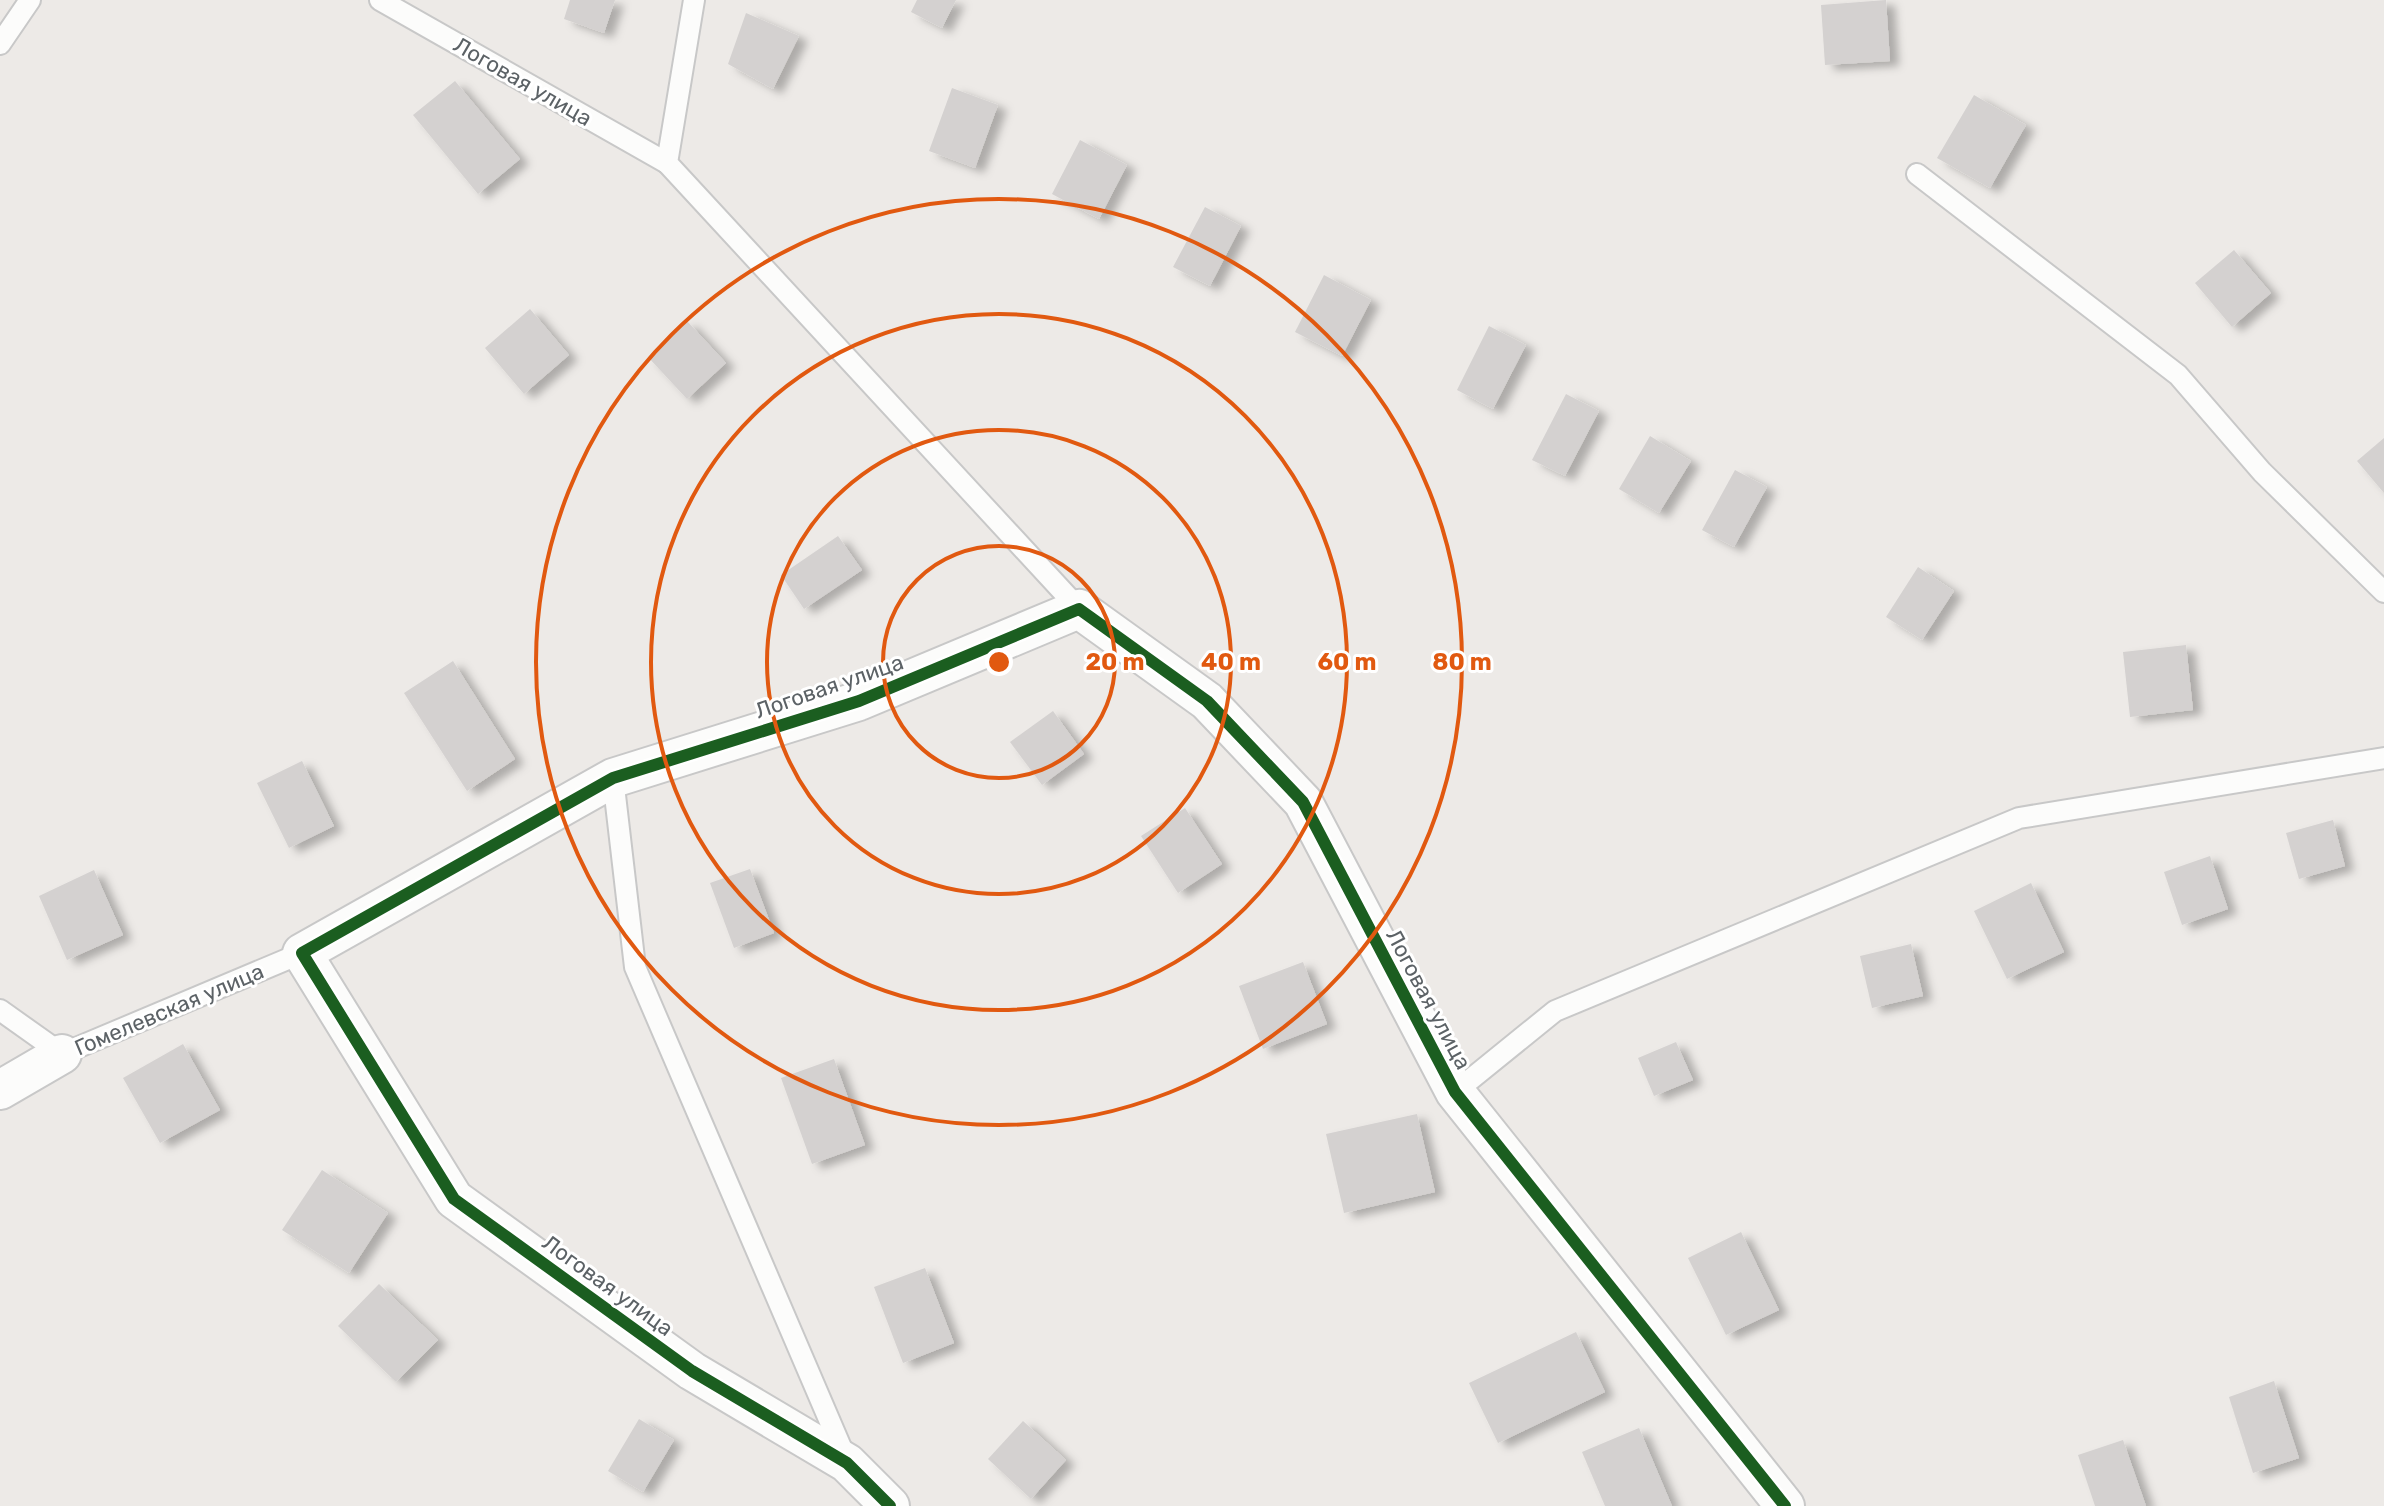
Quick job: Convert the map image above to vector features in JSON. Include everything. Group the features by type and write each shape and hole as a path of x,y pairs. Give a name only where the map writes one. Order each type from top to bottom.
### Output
{"street":[{"name":"Логовая улица","path":"890,1506 847,1463 692,1371 454,1199 302,953 613,778 859,701 1079,609 1207,701 1303,802 1455,1092 1785,1506"},
{"path":"0,1090 62,1054"}],"lane":[{"path":"0,44 30,0"},
{"name":"Логовая улица","path":"380,0 667,163 1079,609"},
{"path":"667,163 694,0"},
{"path":"1917,174 2178,375 2262,472 2384,592"},
{"path":"1455,1092 1555,1011 2019,818 2384,758"},
{"path":"613,778 635,967 847,1463"},
{"name":"Гомелевская улица","path":"0,1010 62,1054 302,953"}],"building":[{"path":"570,0 615,0 604,33 564,19"},
{"path":"917,0 956,0 942,28 911,12"},
{"path":"1886,0 1890,61 1825,65 1821,5"},
{"path":"746,13 799,36 773,89 728,64"},
{"path":"455,81 520,159 478,194 413,115"},
{"path":"952,88 998,105 975,168 929,151"},
{"path":"1974,95 2026,125 1990,188 1937,158"},
{"path":"1080,140 1127,165 1099,219 1052,194"},
{"path":"1205,207 1241,226 1210,286 1173,267"},
{"path":"2234,250 2271,293 2232,327 2195,283"},
{"path":"1324,275 1371,300 1342,356 1295,332"},
{"path":"530,309 569,355 524,394 485,348"},
{"path":"687,321 726,363 687,399 648,357"},
{"path":"1489,326 1526,345 1493,409 1457,390"},
{"path":"1566,394 1599,411 1565,476 1532,460"},
{"path":"1650,436 1691,461 1659,513 1619,489"},
{"path":"2384,438 2384,493 2357,461"},
{"path":"1735,470 1767,487 1734,547 1702,530"},
{"path":"838,536 862,570 804,609 781,575"},
{"path":"1918,567 1954,591 1922,640 1886,617"},
{"path":"2186,645 2193,710 2130,717 2123,652"},
{"path":"453,661 515,759 467,791 404,693"},
{"path":"1053,711 1084,754 1042,785 1010,742"},
{"path":"302,761 334,826 289,848 257,783"},
{"path":"1185,808 1222,864 1178,893 1141,836"},
{"path":"2333,820 2345,866 2299,879 2286,833"},
{"path":"2210,856 2228,909 2182,925 2164,872"},
{"path":"750,869 774,933 734,948 710,883"},
{"path":"94,870 123,935 67,960 39,896"},
{"path":"2031,883 2064,952 2007,979 1974,911"},
{"path":"1911,944 1923,996 1872,1008 1860,956"},
{"path":"1303,962 1327,1024 1263,1049 1239,986"},
{"path":"1676,1042 1693,1080 1654,1096 1638,1058"},
{"path":"183,1044 220,1110 160,1143 123,1078"},
{"path":"834,1059 865,1145 812,1164 781,1078"},
{"path":"1417,1114 1435,1192 1344,1213 1326,1134"},
{"path":"322,1170 388,1213 349,1273 282,1230"},
{"path":"1741,1232 1779,1310 1726,1335 1688,1258"},
{"path":"925,1268 954,1343 903,1363 874,1287"},
{"path":"379,1284 438,1340 396,1382 338,1326"},
{"path":"1576,1332 1605,1392 1498,1443 1469,1383"},
{"path":"2274,1381 2299,1458 2253,1473 2229,1397"},
{"path":"639,1419 674,1440 643,1492 608,1471"},
{"path":"1023,1421 1066,1460 1031,1499 988,1459"},
{"path":"1639,1428 1672,1506 1605,1506 1582,1452"},
{"path":"2123,1440 2146,1506 2095,1506 2078,1455"}],"cycle path":[{"path":"890,1506 847,1463 692,1371 454,1199 302,953 613,778 859,701 1079,609 1207,701 1303,802 1455,1092 1785,1506"}]}
